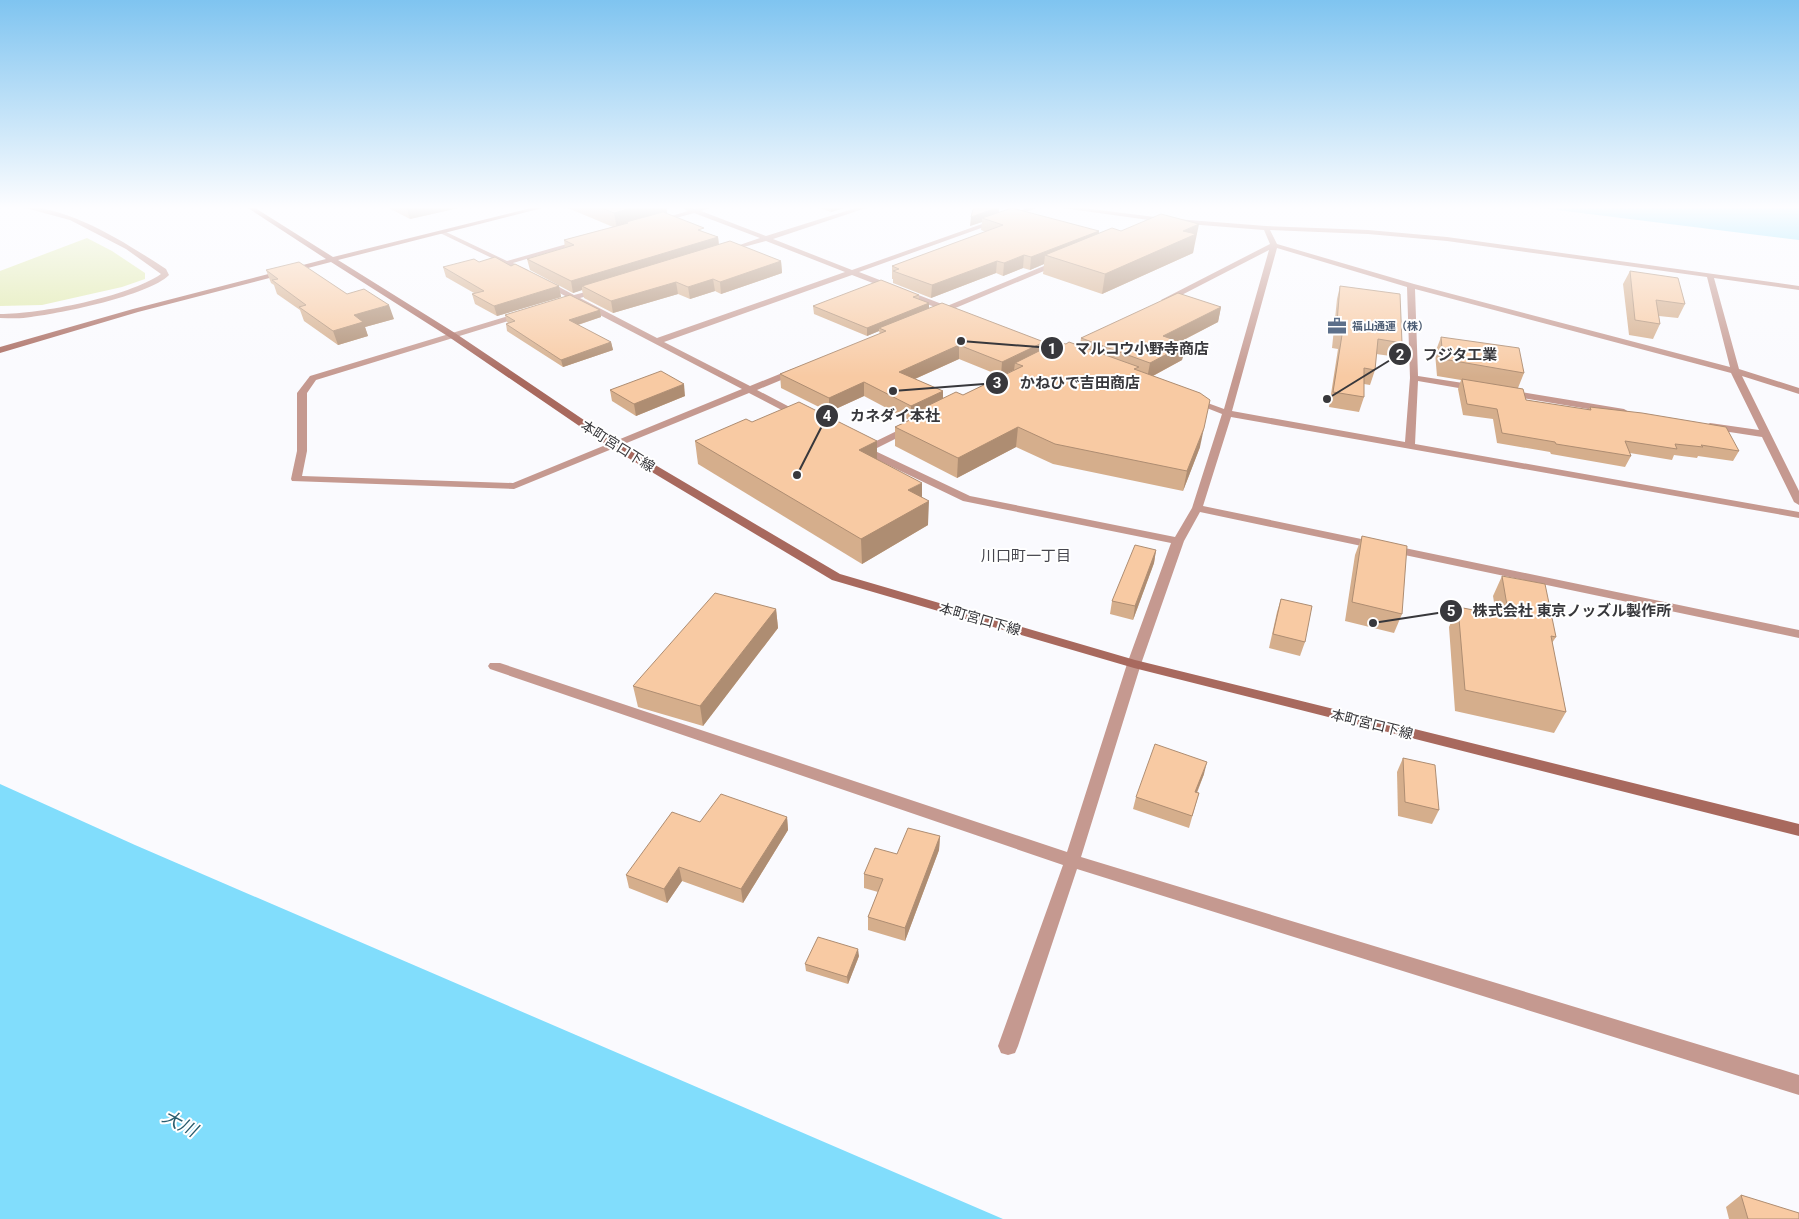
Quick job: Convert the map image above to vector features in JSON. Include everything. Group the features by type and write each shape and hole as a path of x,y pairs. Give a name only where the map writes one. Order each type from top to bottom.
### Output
{"street":[{"path":"0,316 30,315 119,294 152,284 165,275 163,271 151,263"},
{"path":"0,350 65,330 233,284 321,263"},
{"name":"本町宮口下線","path":"338,263 452,335 614,445 836,577 1134,664 1799,830"},
{"path":"506,263 807,420"},
{"path":"830,263 951,310"},
{"path":"656,341 880,263"},
{"path":"929,316 951,310 1057,263"},
{"path":"1154,305 1238,263"},
{"path":"1008,1046 1072,862 1134,664 1178,541 1196,508 1227,413 1269,263"},
{"path":"1334,263 1411,286 1735,371 1799,391"},
{"path":"1617,263 1799,288"},
{"path":"1710,276 1735,371 1799,502"},
{"path":"555,304 610,286"},
{"path":"1410,444 1414,378 1411,286"},
{"path":"527,312 313,378 302,392 302,451 296,479 514,486 803,367"},
{"path":"1414,378 1482,389"},
{"path":"1502,392 1638,414"},
{"path":"1190,399 1227,413 1410,444 1799,515"},
{"path":"866,450 918,423"},
{"path":"1696,423 1765,434"},
{"path":"849,441 967,499 1178,541"},
{"path":"1196,508 1799,634"},
{"path":"495,666 1072,862 1799,1085"}],"green space":[{"path":"21,263 130,263 145,273 145,279 122,287 42,305 0,306 0,271"}],"water":[{"name":"大川","path":"0,784 135,845 1003,1219 0,1219"}],"building":[{"path":"300,263 347,294 364,289 389,305 354,315 363,322 333,331 299,307 306,305 272,280 278,279 266,270"},
{"path":"459,263 505,263 511,266 515,264 559,286 494,306 472,294 484,291 443,267"},
{"path":"535,263 632,263 571,281"},
{"path":"658,263 776,263 720,282 713,279 688,287 676,282 611,301 582,286"},
{"path":"900,263 992,263 932,285 893,271 899,269 892,266"},
{"path":"1070,263 1130,263 1105,274"},
{"path":"1630,271 1678,278 1685,304 1656,300 1660,324 1635,320"},
{"path":"881,280 919,295 913,297 929,303 867,328 813,306"},
{"path":"1340,286 1400,294 1402,343 1378,339 1375,370 1364,368 1364,397 1333,392 1342,335 1336,334"},
{"path":"1178,293 1221,307 1163,336 1186,344 1150,363 1081,338"},
{"path":"570,295 600,310 569,320 611,342 561,360 506,324 515,321 505,315"},
{"path":"942,303 1044,342 1002,362 959,345 899,372 943,391 911,406 864,382 829,398 780,374 886,331 879,328"},
{"path":"1441,337 1519,348 1524,373 1443,359"},
{"path":"1057,342 1066,344 1069,342 1139,367 1134,369 1200,393 1210,400 1204,428 1187,471 1055,444 1018,427 958,458 895,427 929,411 923,408 956,392 963,395 1023,366 1015,363"},
{"path":"661,371 684,384 634,404 610,390"},
{"path":"1462,379 1523,389 1526,400 1591,410 1590,407 1642,413 1726,427 1739,451 1701,445 1703,447 1675,444 1677,449 1625,441 1631,456 1502,433 1497,409 1467,404"},
{"path":"799,402 877,441 859,450 922,483 908,490 929,501 861,539 695,441 746,419 752,422"},
{"path":"1362,536 1407,546 1402,614 1352,602"},
{"path":"1135,545 1156,550 1135,606 1112,601"},
{"path":"1502,576 1545,584 1556,637 1551,636 1566,712 1465,690 1458,607 1509,617"},
{"path":"715,593 776,609 700,706 633,686"},
{"path":"1281,599 1312,606 1305,642 1273,634"},
{"path":"1155,744 1207,762 1195,792 1199,793 1192,816 1136,797"},
{"path":"1403,758 1435,765 1439,810 1405,802"},
{"path":"721,794 787,817 741,889 679,867 664,889 626,875 672,812 700,822"},
{"path":"908,828 940,836 905,928 868,917 883,879 864,874 875,848 897,854"},
{"path":"818,937 858,949 847,977 805,964"},
{"path":"1741,1195 1799,1213 1799,1219 1748,1219"}],"place":[{"name":"福山通運（株）","path":"1337,326"},
{"name":"マルコウ小野寺商店","path":"961,341"},
{"name":"かねひで吉田商店","path":"893,391"},
{"name":"フジタ工業","path":"1327,399"},
{"name":"カネダイ本社","path":"797,475"},
{"name":"株式会社 東京ノッズル製作所","path":"1373,623"}],"district":[{"name":"川口町一丁目","path":"1026,556"}]}
